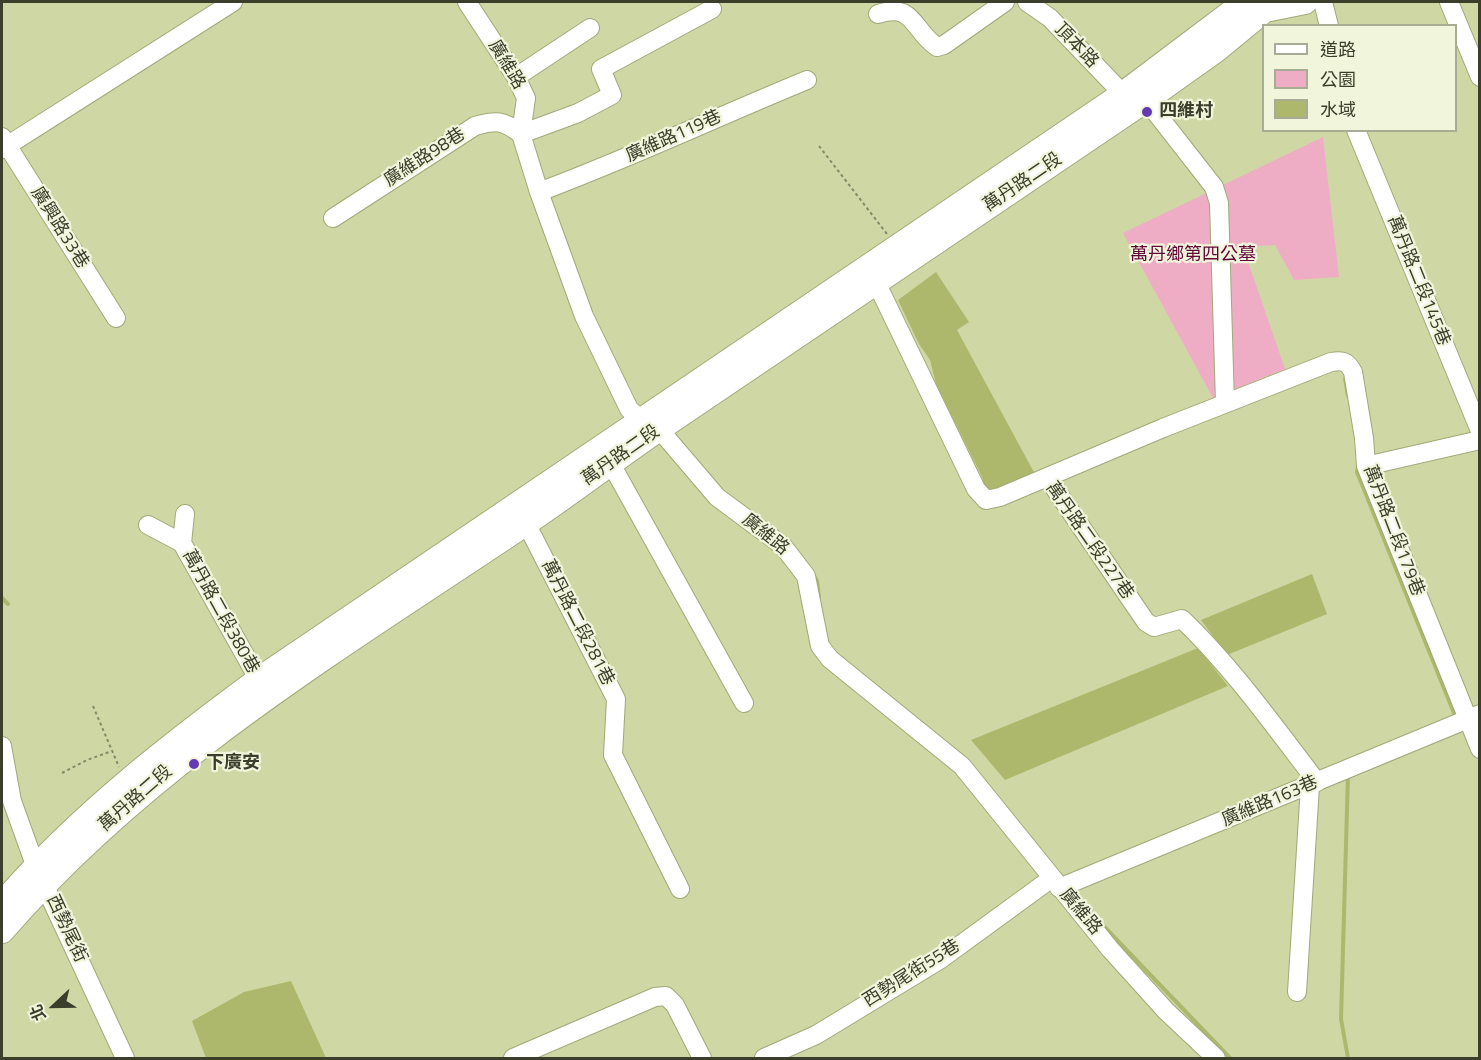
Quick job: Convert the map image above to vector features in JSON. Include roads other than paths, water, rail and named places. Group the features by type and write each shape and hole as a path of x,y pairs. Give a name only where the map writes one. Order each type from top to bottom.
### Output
{"main road":[{"name":"萬丹路二段","path":"2,904 183,758 264,688 650,425 897,246 1135,97 1215,51 1256,4 1305,2"},
{"name":"萬丹路二段","path":"650,425 876,282 1135,97"},
{"name":"萬丹路二段","path":"2,931 39,874 126,783 170,744 526,524 607,455"}],"street":[{"path":"3,144 233,2"},
{"name":"廣維路","path":"467,2 516,77 526,98 521,134 539,192 589,326 628,409 650,425 717,497 783,546 806,576 820,646 830,659 962,766 1056,883 1166,1011 1216,1059"},
{"path":"878,14 893,9 905,12 937,47 944,45 1005,2"},
{"name":"頂本路","path":"1028,2 1050,18 1135,97"},
{"path":"1323,2 1328,24"},
{"path":"1449,2 1479,77"},
{"path":"521,134 578,113 612,95 601,69 712,9"},
{"path":"516,77 590,28"},
{"name":"廣維路119巷","path":"539,192 618,162 666,138 807,80"},
{"path":"1135,97 1214,188 1219,203 1225,404"},
{"name":"廣維路98巷","path":"333,218 475,126 494,121 510,126 521,134"},
{"name":"萬丹路二段145巷","path":"1357,132 1479,430"},
{"name":"廣興路33巷","path":"3,144 116,318"},
{"name":"萬丹路二段227巷","path":"876,282 976,489 986,500 1000,497 1047,477 1146,622 1154,627 1182,619 1202,638 1261,708 1313,784"},
{"name":"萬丹路二段179巷","path":"1047,477 1331,362 1341,360 1348,363 1353,372 1366,466 1473,717 1479,749"},
{"path":"1366,466 1479,440"},
{"path":"607,455 744,702"},
{"path":"148,525 182,543 185,514"},
{"name":"萬丹路二段281巷","path":"526,524 615,699 613,755 680,889"},
{"name":"萬丹路二段380巷","path":"182,543 264,688"},
{"name":"廣維路163巷","path":"1056,883 1313,784 1473,717"},
{"name":"西勢尾街","path":"2,746 7,804 125,1059"},
{"path":"1297,992 1313,784"},
{"name":"西勢尾街55巷","path":"764,1059 816,1035 941,959 1056,883"},
{"path":"513,1059 655,997 666,996 675,1005 702,1059"}],"water":[{"path":"936,272 969,322 957,330 1036,476 999,492 986,492 982,477 936,384 930,360 919,344 898,300"},
{"path":"1312,574 1327,614 1227,655 1201,620"},
{"path":"1198,648 1228,686 1005,780 971,740"},
{"path":"291,981 326,1058 206,1058 192,1021 244,992"}],"waterway":[{"path":"1345,379 1348,396"},
{"path":"1358,466 1357,472 1454,713 1454,718"},
{"path":"813,574 817,581 819,598"},
{"path":"2,598 8,604"},
{"path":"1348,774 1341,1019 1348,1058"},
{"path":"1094,916 1230,1058"}],"place":[{"name":"四維村","path":"1147,112"},
{"name":"下廣安","path":"194,764"}],"park label":[{"name":"萬丹鄉第四公墓","path":"1193,256"}]}
